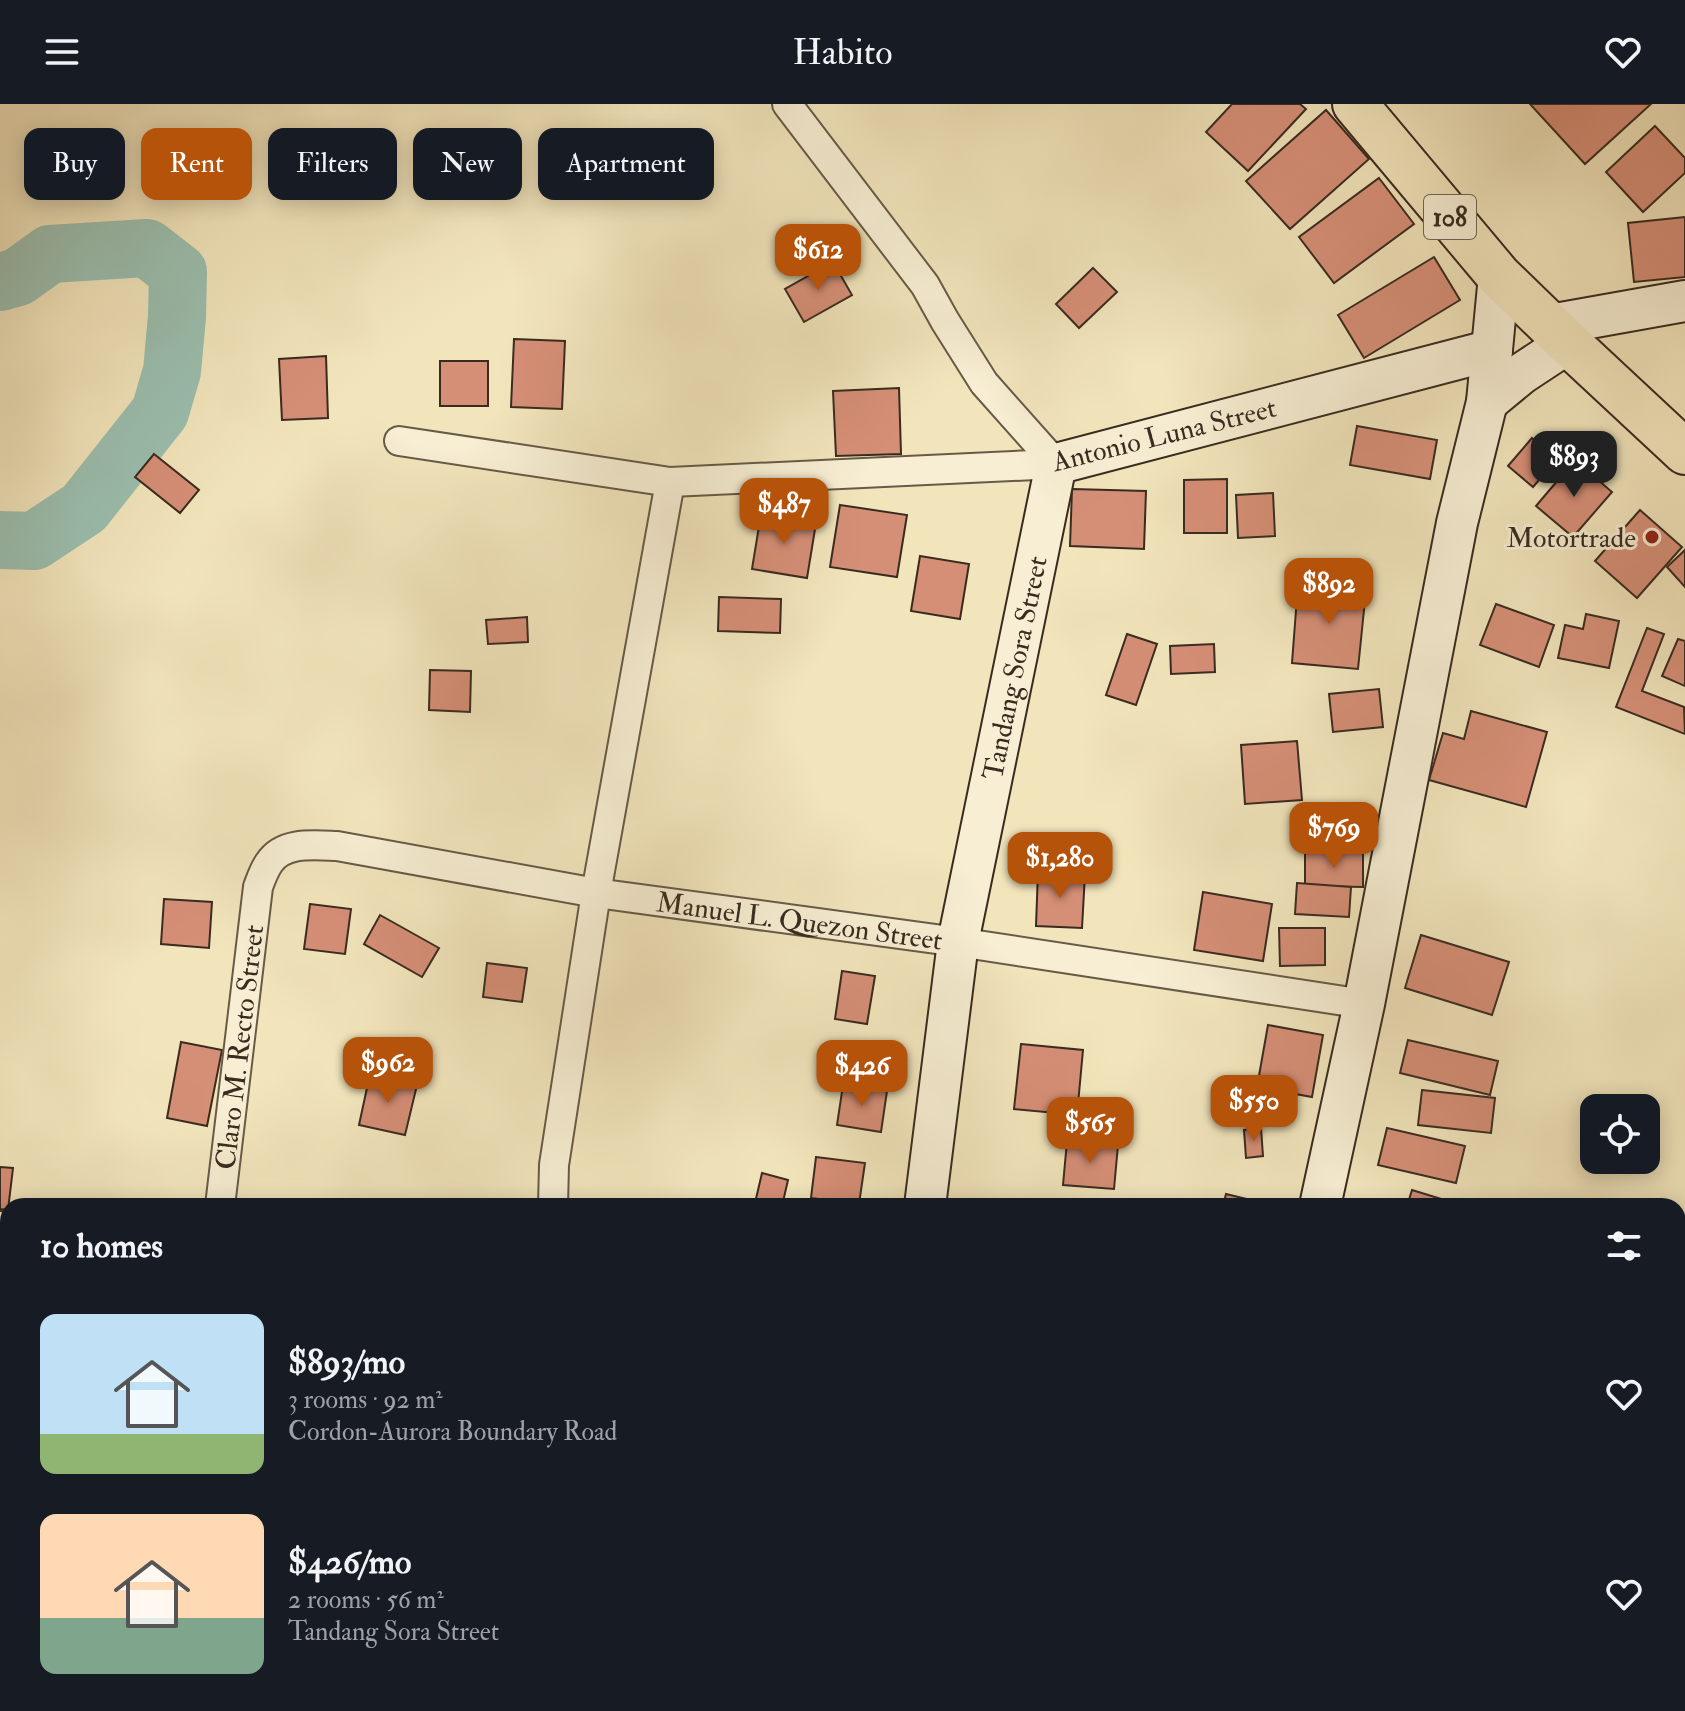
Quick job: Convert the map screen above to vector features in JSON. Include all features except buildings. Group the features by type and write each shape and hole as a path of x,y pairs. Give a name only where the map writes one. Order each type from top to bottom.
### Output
{"main road":[{"name":"108","path":"1364,107 1499,276 1685,452"}],"street":[{"path":"787,104 925,285 984,383 1056,464"},
{"path":"1322,1198 1364,1004 1457,523 1487,402 1499,276"},
{"path":"1487,402 1521,374 1559,334 1685,301"},
{"name":"Antonio Luna Street","path":"399,441 670,482 1056,464 1492,350"},
{"name":"Tandang Sora Street","path":"926,1198 958,942 1056,464"},
{"path":"553,1198 554,1165 596,893 670,482"},
{"name":"Manuel L. Quezon Street","path":"258,887 278,852 312,844 337,846 596,893 958,942 1364,1004"},
{"name":"Claro M. Recto Street","path":"221,1198 258,887"}],"waterway":[{"path":"0,282 18,277 50,254 147,248 178,272 172,371 160,412 84,508 34,541 0,540"}],"place":[{"name":"Motortrade","path":"1652,537"}]}
